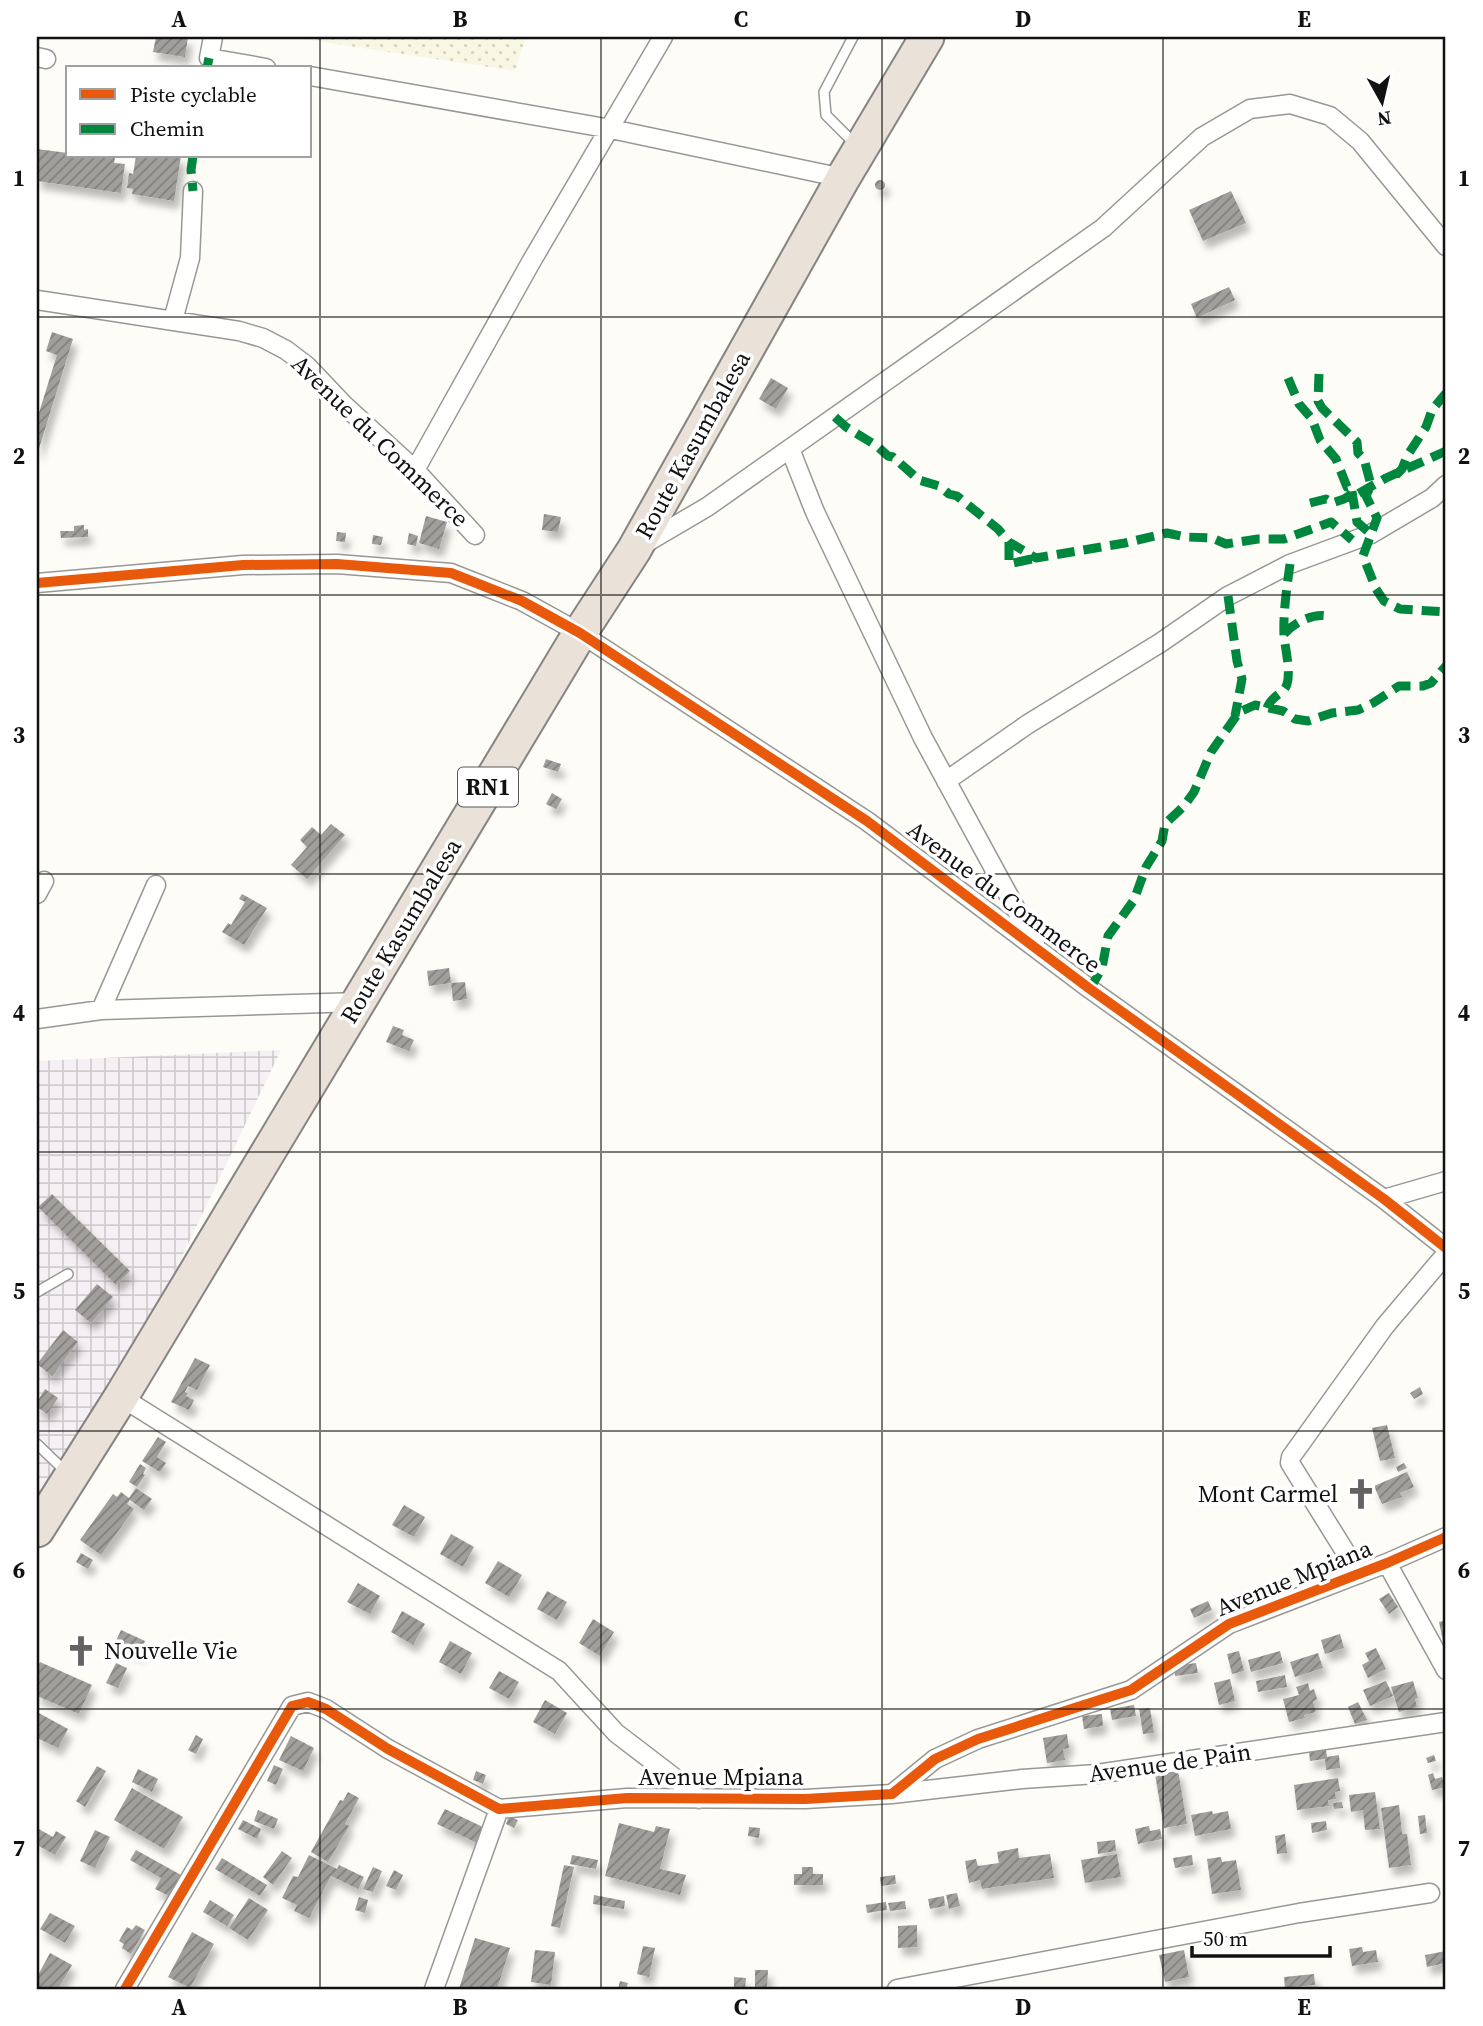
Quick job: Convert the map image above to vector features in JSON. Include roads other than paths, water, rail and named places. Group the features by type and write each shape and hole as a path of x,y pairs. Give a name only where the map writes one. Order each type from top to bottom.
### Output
{"highway":[{"name":"Route Kasumbalesa","path":"37,1530 69,1475 121,1397 580,633 634,551 843,178 927,37"}],"street":[{"path":"213,37 209,58 255,66"},
{"path":"415,470 531,262 663,37"},
{"path":"312,76 611,129 843,178"},
{"path":"634,551 707,507 1103,228 1202,137 1250,109 1290,104 1331,116 1360,141 1446,246"},
{"path":"173,320 190,258 193,191"},
{"name":"Avenue du Commerce","path":"37,300 239,331 263,338 286,350 307,366 344,405 415,470 475,535"},
{"path":"790,449 815,512 923,738 1038,950"},
{"path":"947,781 1028,724 1228,596 1290,564 1371,534 1432,498 1446,485"},
{"name":"Avenue du Commerce","path":"37,583 243,565 337,564 451,573 522,601 580,633 867,821 1038,950 1384,1199 1446,1248"},
{"path":"101,1010 156,885"},
{"path":"37,1018 101,1010 359,1002"},
{"path":"1384,1199 1446,1181"},
{"path":"1359,1574 1290,1463 1291,1457 1385,1326 1446,1254"},
{"path":"121,1397 559,1671 617,1733 699,1799"},
{"name":"Avenue Mpiana","path":"499,1809 627,1798 804,1799 892,1794 936,1759 978,1739 1131,1690 1229,1624 1387,1563 1446,1536"},
{"path":"1387,1563 1446,1671"},
{"path":"125,1989 292,1706 308,1702 326,1709 388,1749 499,1809 434,1989"},
{"name":"Avenue de Pain","path":"892,1794 1022,1779 1097,1774 1446,1722"},
{"path":"897,1989 1299,1913 1430,1893"}],"lane":[{"path":"853,37 824,92 826,116 860,149"},
{"path":"37,1292 68,1274"},
{"path":"37,1444 69,1475"}],"place":[{"name":"Mont Carmel","path":"1361,1494"},
{"name":"Nouvelle Vie","path":"81,1651"}]}
